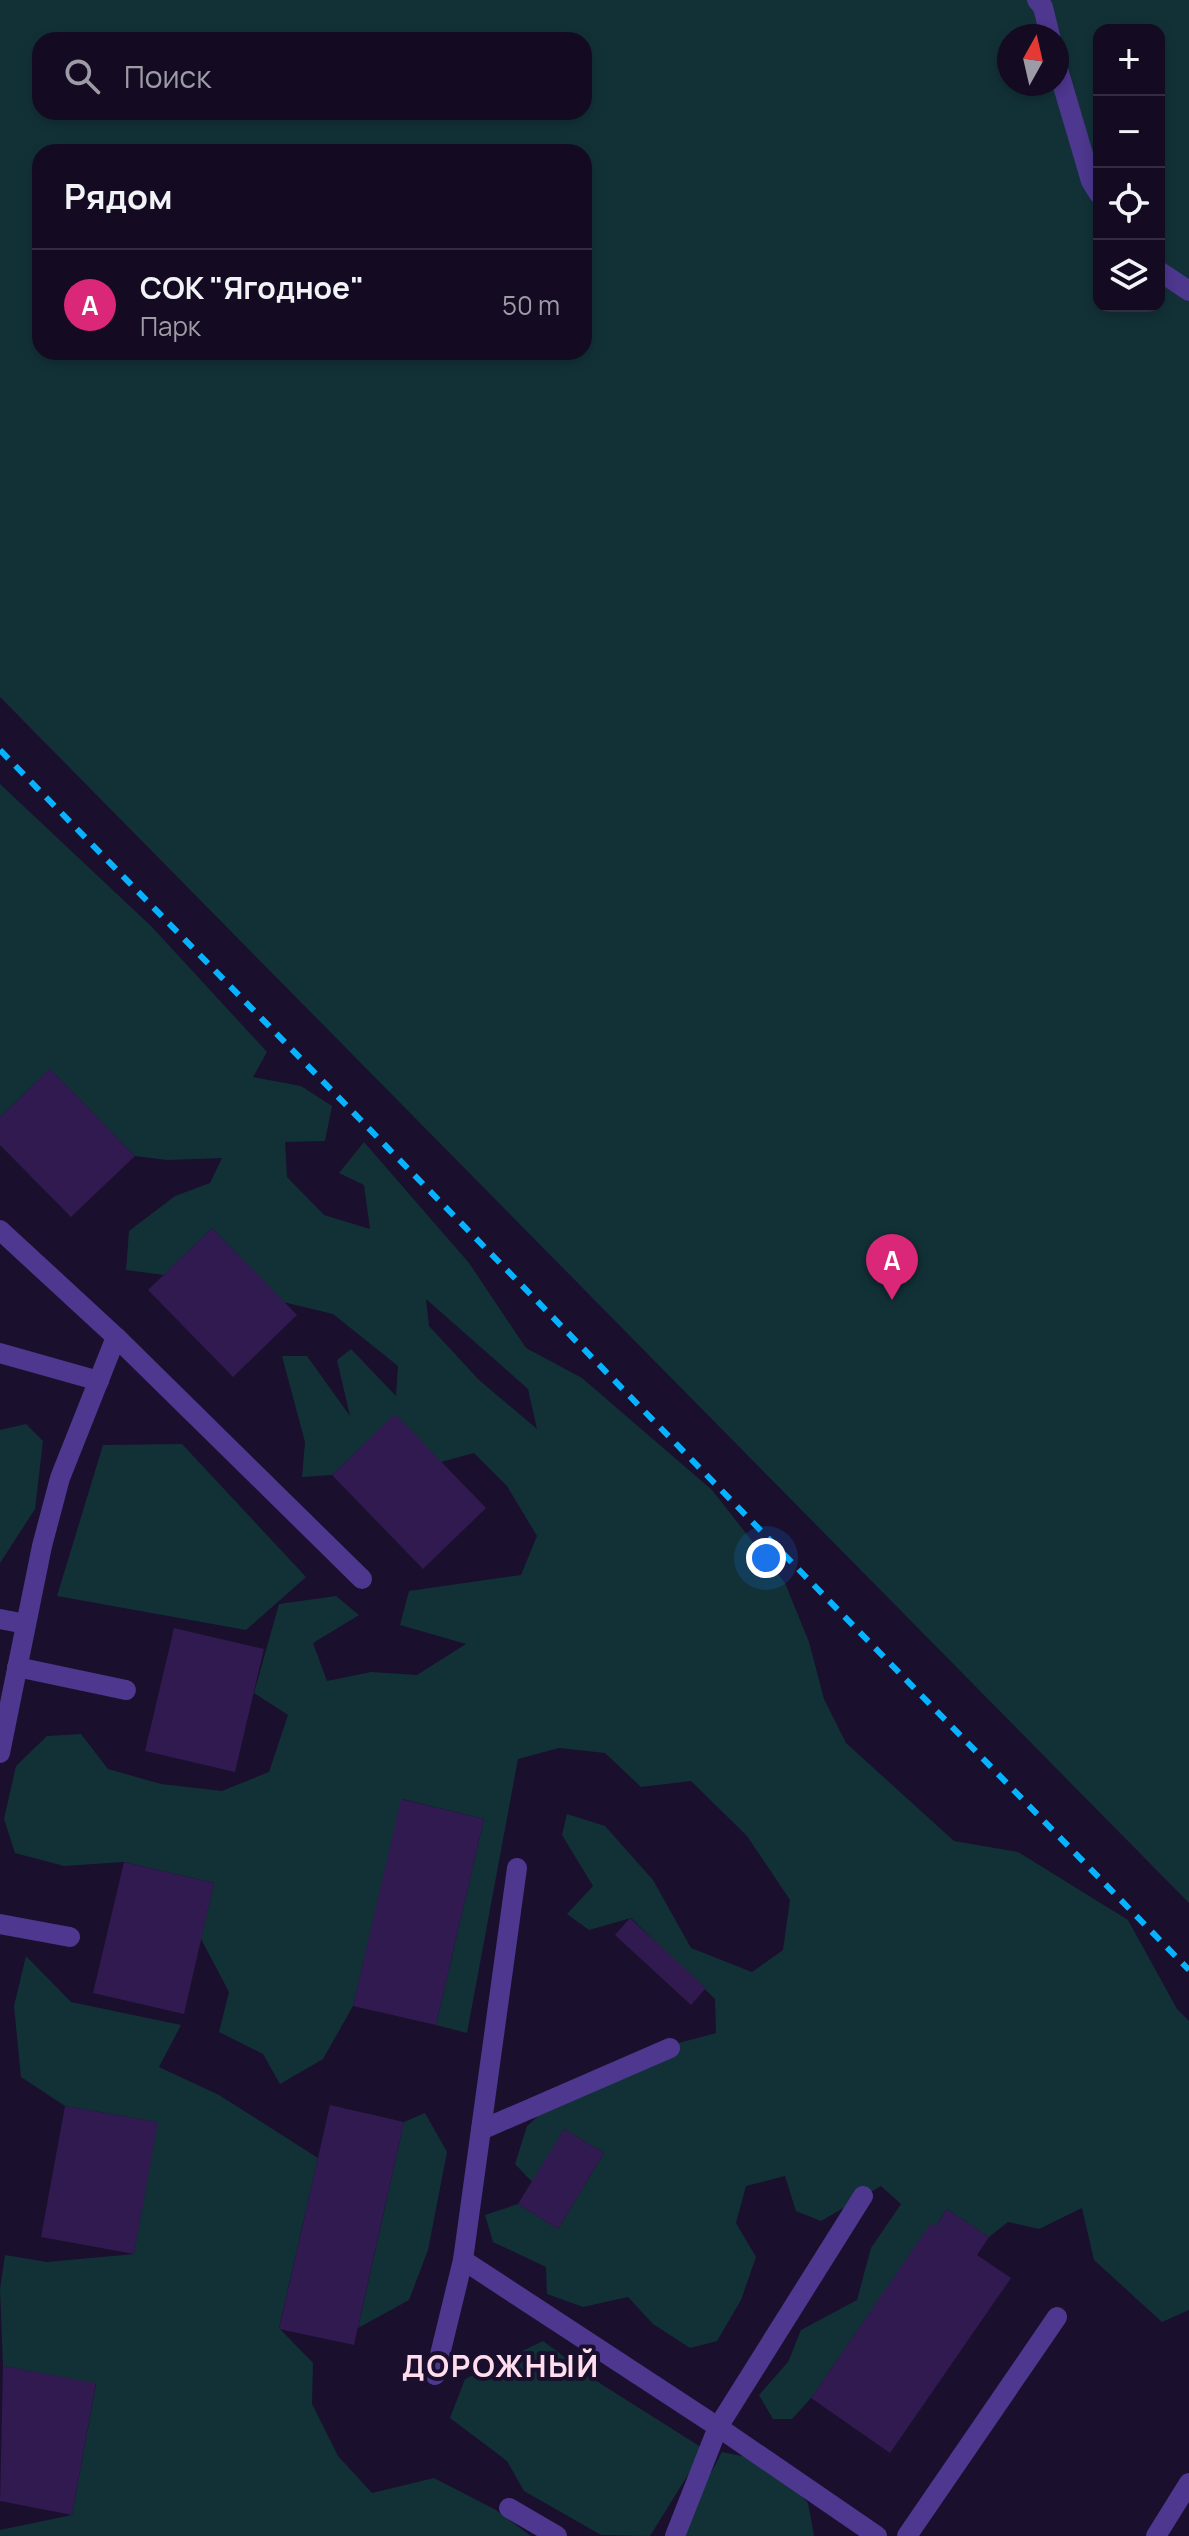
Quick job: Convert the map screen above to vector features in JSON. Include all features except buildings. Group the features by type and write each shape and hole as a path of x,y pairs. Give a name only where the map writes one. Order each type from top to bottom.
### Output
{"street":[{"path":"1042,2 1047,24"},
{"path":"1066,96 1093,184"},
{"path":"1165,275 1189,291"},
{"path":"0,1230 116,1337 362,1579"},
{"path":"0,1753 60,1478 116,1337"},
{"path":"0,1353 99,1381"},
{"path":"0,1619 26,1624"},
{"path":"17,1667 126,1690"},
{"path":"435,2375 463,2260 517,1868"},
{"path":"0,1924 70,1937"},
{"path":"481,2130 670,2048"},
{"path":"675,2536 718,2427 863,2196"},
{"path":"463,2260 718,2427 877,2536"},
{"path":"907,2536 1057,2317"},
{"path":"1156,2536 1189,2483"},
{"path":"509,2508 557,2536"}],"green space":[{"path":"0,0 1189,0 1189,1903 0,697"},
{"path":"0,784 152,927 267,1052 253,1077 301,1086 332,1106 325,1141 285,1142 287,1177 324,1215 370,1229 364,1185 339,1173 364,1142 469,1263 526,1348 582,1378 712,1490 785,1583 809,1642 824,1699 846,1743 954,1841 1018,1852 1128,1920 1177,2009 1189,2021 1189,2310 1162,2322 1094,2260 1082,2208 1039,2229 1008,2222 989,2237 947,2209 935,2227 931,2224 811,2398 792,2419 773,2419 759,2395 788,2362 801,2330 857,2300 871,2248 901,2204 881,2186 821,2221 796,2211 785,2176 746,2186 736,2223 756,2257 741,2300 717,2341 690,2348 653,2324 628,2297 583,2307 547,2294 546,2267 493,2242 485,2215 518,2204 558,2229 604,2153 564,2129 534,2184 515,2164 527,2126 581,2077 649,2051 716,2033 715,1999 631,1918 589,1930 567,1914 593,1886 562,1835 567,1814 605,1826 653,1880 691,1948 752,1972 783,1950 790,1900 747,1836 691,1781 641,1787 605,1753 559,1748 518,1759 467,2033 436,2025 484,1819 402,1799 353,2006 323,2059 280,2084 263,2054 219,2032 229,1992 201,1939 214,1883 124,1862 64,1866 15,1853 4,1819 16,1766 47,1736 81,1734 108,1769 161,1784 222,1791 269,1772 288,1715 254,1693 279,1604 336,1596 359,1615 313,1643 327,1681 371,1672 417,1675 466,1644 400,1625 409,1591 521,1575 537,1536 507,1486 474,1453 441,1462 395,1415 332,1475 302,1477 305,1442 282,1356 307,1356 350,1416 337,1360 351,1349 396,1396 398,1366 333,1314 283,1302 212,1228 164,1275 126,1270 129,1231 175,1196 210,1183 222,1158 167,1160 135,1156 50,1069 0,1117","holes":["426,1299 528,1389 537,1429 479,1380 429,1326"]},
{"path":"26,1424 43,1441 35,1509 0,1563 0,1430"},
{"path":"182,1444 306,1577 246,1630 57,1596 103,1445"},
{"path":"26,1956 71,2002 181,2025 159,2067 219,2095 318,2158 279,2328 313,2363 312,2404 338,2456 372,2493 434,2478 496,2510 531,2536 0,2536 0,2530 72,2515 96,2384 3,2366 0,2289 5,2255 47,2262 134,2254 157,2122 65,2106 21,2077 14,2006"},
{"path":"425,2113 447,2152 428,2250 409,2300 358,2328 404,2122"},
{"path":"543,2341 601,2384 704,2449 650,2536 601,2535 524,2491 507,2461 450,2418 465,2379"},
{"path":"722,2452 772,2462 808,2503 814,2536 685,2536 692,2508"}],"railway":[{"path":"0,750 1189,1970"}],"place":[{"name":"СОК \"Ягодное\"","path":"892,1300"}],"district":[{"name":"ДОРОЖНЫЙ","path":"501,2367"}]}
